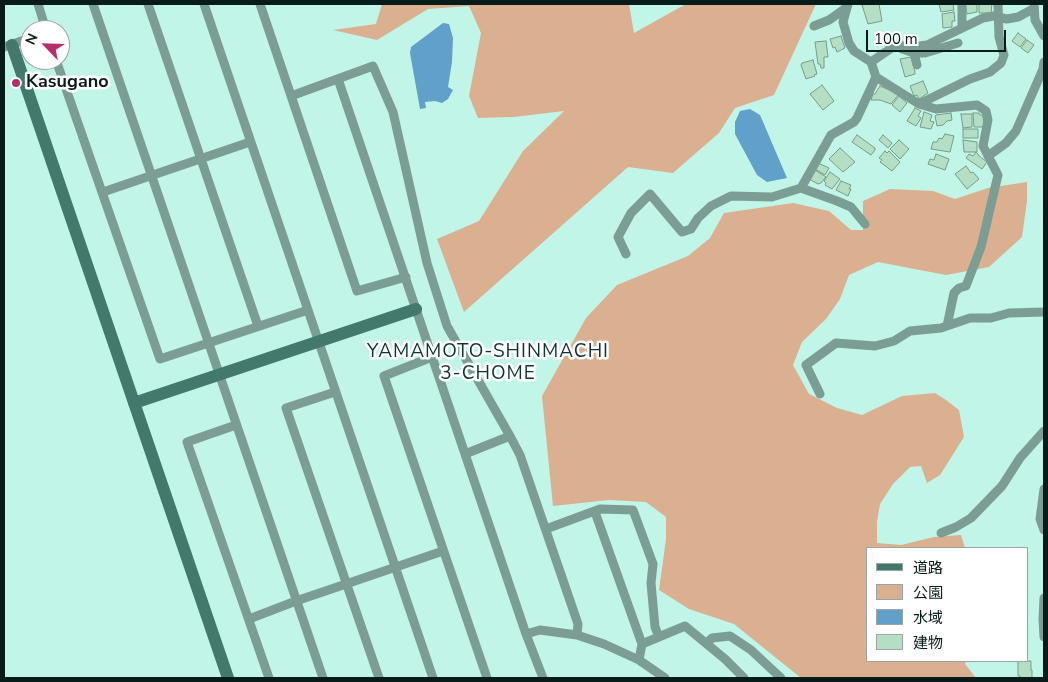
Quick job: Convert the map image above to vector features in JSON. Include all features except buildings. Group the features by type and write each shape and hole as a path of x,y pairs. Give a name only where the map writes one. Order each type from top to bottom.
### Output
{"street":[{"path":"38,4 43,20"},
{"path":"93,4 323,678"},
{"path":"148,4 258,326"},
{"path":"204,4 433,678"},
{"path":"260,4 357,291 406,277"},
{"path":"962,4 962,27"},
{"path":"919,104 970,79 990,72 1001,63 1004,54 999,37 998,4"},
{"path":"814,26 829,20 847,6"},
{"path":"847,6 843,22 849,43 854,51 870,62 876,78 919,104 936,109 977,105 986,112 988,120 983,146 998,175 993,201 970,280 966,286 959,288 954,293 947,326"},
{"path":"870,62 896,45 911,47 928,45 983,18 993,16 1007,19 1018,17 1033,6 1035,20 1044,36"},
{"path":"20,42 8,46 228,678"},
{"path":"896,45 914,53 925,53 958,43"},
{"path":"914,53 916,65"},
{"path":"988,156 1006,143 1016,131 1043,69 1044,62"},
{"path":"291,96 373,66 393,112 426,263 447,326 520,455 578,624 578,635"},
{"path":"60,70 160,359 308,310"},
{"path":"801,188 831,135 854,122 857,118 876,78"},
{"path":"338,79 526,634 543,678"},
{"path":"103,192 250,142"},
{"path":"626,254 618,237 631,213 650,194 682,232 691,229 698,218 712,206 731,196 772,197 801,188 851,207 865,224"},
{"path":"134,404 416,308"},
{"path":"820,394 806,365 836,343 875,346 894,341 910,331 947,326 970,318 991,318 1009,313 1044,312"},
{"path":"432,357 384,376 487,678"},
{"path":"336,392 286,408 379,678"},
{"path":"236,425 187,442 269,678"},
{"path":"941,533 956,528 971,518 1002,486 1020,458 1044,431"},
{"path":"465,454 510,436"},
{"path":"1044,490 1040,519 1044,530"},
{"path":"546,529 600,509 633,510 653,564 651,583 655,627 659,637"},
{"path":"595,512 642,644 639,660"},
{"path":"249,619 443,551"},
{"path":"1044,598 1044,637"},
{"path":"642,644 685,626 706,642 744,678"},
{"path":"526,634 540,630 578,635 604,644 639,660 665,678"},
{"path":"706,642 712,638 730,636 751,650 781,678"}],"green space":[{"path":"382,4 629,4 634,33 686,4 816,4 774,95 735,108 719,133 673,173 628,167 464,312 437,239 479,221 523,151 564,111 514,117 478,118 469,96 481,33 469,6 428,9 377,40 333,30 376,24"},
{"path":"1027,182 1027,201 1022,237 989,267 946,275 878,262 849,275 840,299 826,319 802,342 793,365 809,394 837,408 862,415 902,396 935,393 959,410 964,437 940,475 927,483 921,466 910,467 893,484 880,504 877,522 877,543 901,545 934,537 961,535 965,547 866,547 866,662 966,662 965,664 976,678 801,678 734,624 689,609 659,590 666,539 666,517 646,502 609,500 553,506 542,396 586,318 617,285 688,256 710,238 724,213 793,203 829,211 851,230 863,230 863,201 890,189 933,191 955,199 988,188"}],"water":[{"path":"443,23 449,24 453,38 448,87 453,90 448,99 442,103 435,101 425,102 426,108 420,109 410,53 411,47"},
{"path":"750,109 760,115 787,178 767,182 757,175 735,134 735,122 740,111"}],"place":[{"name":"Kasugano","path":"16,83"}],"district":[{"name":"YAMAMOTO-SHINMACHI 3-CHOME","path":"488,363"}]}
